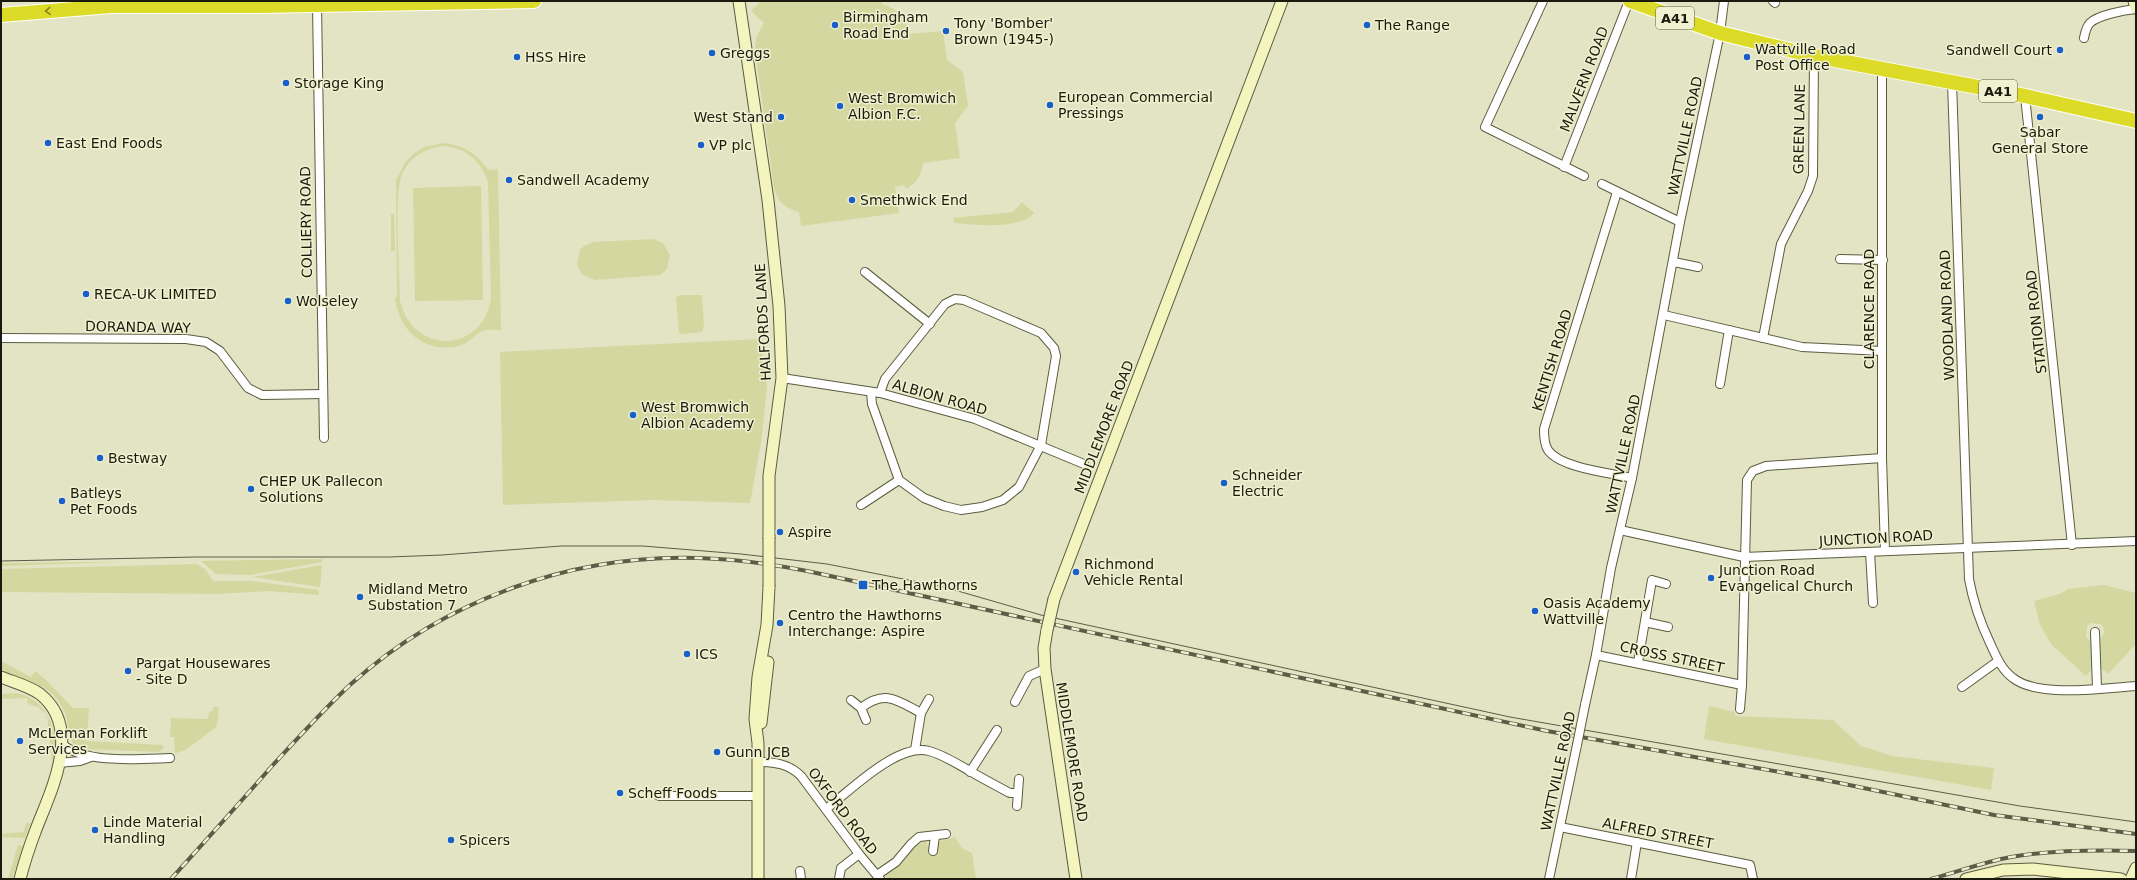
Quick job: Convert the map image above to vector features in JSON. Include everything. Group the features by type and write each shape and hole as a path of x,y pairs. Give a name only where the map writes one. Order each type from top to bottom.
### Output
{"highway":[{"path":"69,1 111,6"},
{"path":"1,15 111,6 534,1"},
{"name":"A41","path":"1629,1 1720,33 1814,56 2025,96 2136,121"}],"street":[{"name":"HALFORDS LANE","path":"739,1 773,239 782,378 770,476 769,587 765,644 756,701 755,719 758,743 758,879"},
{"name":"MIDDLEMORE ROAD","path":"1076,879 1045,669 1044,648 1054,599 1282,1"},
{"path":"1543,1 1485,127 1584,176"},
{"name":"MALVERN ROAD","path":"1564,167 1629,1"},
{"name":"WATTVILLE ROAD","path":"1549,879 1596,655 1611,568 1632,478 1674,262 1680,222 1720,33 1724,1"},
{"path":"2084,38 2090,23 2111,14 2136,9 2134,1"},
{"name":"COLLIERY ROAD","path":"317,4 324,438"},
{"name":"GREEN LANE","path":"1763,338 1781,244 1808,191 1813,176 1814,56"},
{"name":"CLARENCE ROAD","path":"1882,68 1882,458 1885,551"},
{"name":"WOODLAND ROAD","path":"1952,82 1968,547 1972,597 1980,622 1998,661 2007,673 2022,684 2052,691 2136,686"},
{"name":"STATION ROAD","path":"2025,96 2072,545"},
{"path":"1602,184 1680,222"},
{"name":"KENTISH ROAD","path":"1617,192 1544,429 1544,435 1548,449 1558,458 1569,464 1632,478"},
{"path":"1840,259 1883,260"},
{"path":"1674,262 1698,267"},
{"path":"865,272 930,324"},
{"path":"955,299 964,300 1041,333 1050,341 1054,348 1056,356 1042,446 1019,487 1003,500 982,507 961,510 944,506 924,498 899,480 872,404 875,393 885,379 930,324 944,304 955,299"},
{"path":"1664,315 1802,347 1882,351"},
{"path":"1720,384 1729,330"},
{"name":"DORANDA WAY","path":"1,338 186,339 206,342 220,351 248,388 262,395 323,394"},
{"name":"ALBION ROAD","path":"782,378 875,393 976,419 1084,464"},
{"path":"1740,709 1742,685 1747,480 1753,471 1766,466 1882,458"},
{"path":"861,505 899,480"},
{"name":"JUNCTION ROAD","path":"1620,530 1744,557 1968,547 2072,545 2136,541"},
{"path":"1870,552 1873,603"},
{"path":"1638,662 1652,580 1666,584"},
{"path":"1645,622 1668,627"},
{"path":"2095,632 2097,688"},
{"name":"CROSS STREET","path":"1596,655 1638,662 1742,685"},
{"path":"1962,687 1998,661"},
{"path":"1015,702 1030,676 1045,669"},
{"path":"1,677 40,694 57,713 62,744 59,763 20,879"},
{"path":"1,686 17,684"},
{"path":"861,708 879,698 889,697 921,713"},
{"path":"915,750 921,713 929,699"},
{"path":"851,700 861,708 866,720"},
{"path":"970,772 997,730"},
{"path":"62,744 76,754 91,757 170,758"},
{"path":"826,809 885,763 915,750 928,751 943,756 1010,793 1018,793"},
{"path":"59,763 80,761 91,757"},
{"name":"OXFORD ROAD","path":"758,762 774,762 794,769 801,776 859,854 879,877"},
{"path":"1017,806 1019,779"},
{"path":"659,796 758,796"},
{"name":"ALFRED STREET","path":"1560,827 1750,865 1753,879"},
{"path":"879,877 896,862 919,836 946,834"},
{"path":"933,851 935,836"},
{"path":"1631,879 1637,842"},
{"path":"839,879 841,868 859,854"},
{"path":"2131,879 2136,868"},
{"path":"1966,879 2003,870 2033,869 2121,879"}],"green space":[{"path":"761,1 883,1 882,4 897,11 906,23 910,34 943,31 947,60 963,72 968,106 955,123 960,158 923,163 920,176 913,184 906,189 904,185 895,187 899,213 801,226 799,212 790,209 783,204 774,188 755,51 756,38 764,23 751,11"},
{"path":"444,143 451,144 469,151 484,164 488,170 498,169 501,330 482,331 466,343 447,348 425,343 415,337 401,320 395,297 397,297 396,180 405,163 413,154 424,147","holes":["442,146 458,149 471,156 481,167 488,181 491,299 485,317 475,330 462,338 447,341 432,339 418,331 407,319 400,301 398,196 403,172 406,166 414,158 430,149"]},
{"path":"481,186 483,300 415,301 413,188"},
{"path":"1022,202 1034,213 1018,222 997,225 974,225 955,223 953,218 1013,212"},
{"path":"391,214 394,214 395,251 391,251"},
{"path":"653,239 663,243 670,255 667,269 660,275 595,280 583,275 577,265 580,250 584,246 594,242"},
{"path":"680,295 702,295 704,326 702,332 681,334 679,332 676,298"},
{"name":"West Bromwich Albion Academy","path":"760,339 767,387 761,443 750,503 653,500 503,505 500,352"},
{"path":"322,559 322,562 250,575 216,574 201,561 131,562"},
{"path":"121,562 1,566 1,563"},
{"path":"197,564 205,569 213,581 253,581 319,590 319,595 269,591 219,594 1,592 1,569"},
{"path":"322,565 320,587 252,577"},
{"path":"2104,585 2136,593 2136,644 2108,674 2101,668 2099,642 2104,633 2104,628 2100,624 2091,623 2087,626 2086,637 2091,642 2093,668 2086,676 2051,644 2040,625 2034,601 2060,594 2068,589"},
{"path":"1,661 31,677 35,671 46,680 73,708 89,708 87,741 163,745 164,747 159,752 86,749 74,745 65,713 60,703 46,689 1,669"},
{"path":"16,693 28,697 38,704 47,715 38,707 28,704 27,698 1,699 1,694"},
{"path":"1709,706 1735,712 1735,716 1833,720 1861,746 1892,756 1994,768 1991,790 1704,739"},
{"path":"213,707 219,707 217,726 184,750 175,753 174,737 170,737 171,718 208,719 209,712 213,711"},
{"path":"47,715 54,735 55,747 52,762"},
{"path":"27,822 30,824 25,838 1,837 1,834 23,832"},
{"path":"955,837 962,848 972,853 976,879 888,879 885,876 907,856 919,842 926,840 929,850 936,851 940,841"},
{"path":"18,845 23,846 12,879 8,879"}],"tram line":[{"path":"1,561 196,557 389,557 442,555 561,546 643,546 741,554 827,564 944,587 1041,615 1510,717 2020,806 2136,822"}],"railway":[{"path":"171,879 272,766 321,714 351,684 387,654 427,628 468,606 512,588 557,574 604,564 651,559 726,559 793,568 1547,731 1825,780 1994,815 2136,834"},
{"path":"1931,879 2011,857 2073,851 2136,851"}],"place":[{"name":"Birmingham Road End","path":"835,25"},
{"name":"The Range","path":"1367,25"},
{"name":"Tony 'Bomber' Brown (1945-)","path":"946,31"},
{"name":"Sandwell Court","path":"2060,50"},
{"name":"Greggs","path":"712,53"},
{"name":"HSS Hire","path":"517,57"},
{"name":"Wattville Road Post Office","path":"1747,57"},
{"name":"Storage King","path":"286,83"},
{"name":"European Commercial Pressings","path":"1050,105"},
{"name":"West Bromwich Albion F.C.","path":"840,106"},
{"name":"West Stand","path":"781,117"},
{"name":"Sabar General Store","path":"2040,117"},
{"name":"East End Foods","path":"48,143"},
{"name":"VP plc","path":"701,145"},
{"name":"Sandwell Academy","path":"509,180"},
{"name":"Smethwick End","path":"852,200"},
{"name":"RECA-UK LIMITED","path":"86,294"},
{"name":"Wolseley","path":"288,301"},
{"name":"West Bromwich Albion Academy","path":"633,415"},
{"name":"Bestway","path":"100,458"},
{"name":"Schneider Electric","path":"1224,483"},
{"name":"CHEP UK Pallecon Solutions","path":"251,489"},
{"name":"Batleys Pet Foods","path":"62,501"},
{"name":"Aspire","path":"780,532"},
{"name":"Richmond Vehicle Rental","path":"1076,572"},
{"name":"Junction Road Evangelical Church","path":"1711,578"},
{"name":"The Hawthorns","path":"863,585"},
{"name":"Midland Metro Substation 7","path":"360,597"},
{"name":"Oasis Academy Wattville","path":"1535,611"},
{"name":"Centro the Hawthorns Interchange: Aspire","path":"780,623"},
{"name":"ICS","path":"687,654"},
{"name":"Pargat Housewares - Site D","path":"128,671"},
{"name":"McLeman Forklift Services","path":"20,741"},
{"name":"Gunn JCB","path":"717,752"},
{"name":"Scheff Foods","path":"620,793"},
{"name":"Linde Material Handling","path":"95,830"},
{"name":"Spicers","path":"451,840"}]}
